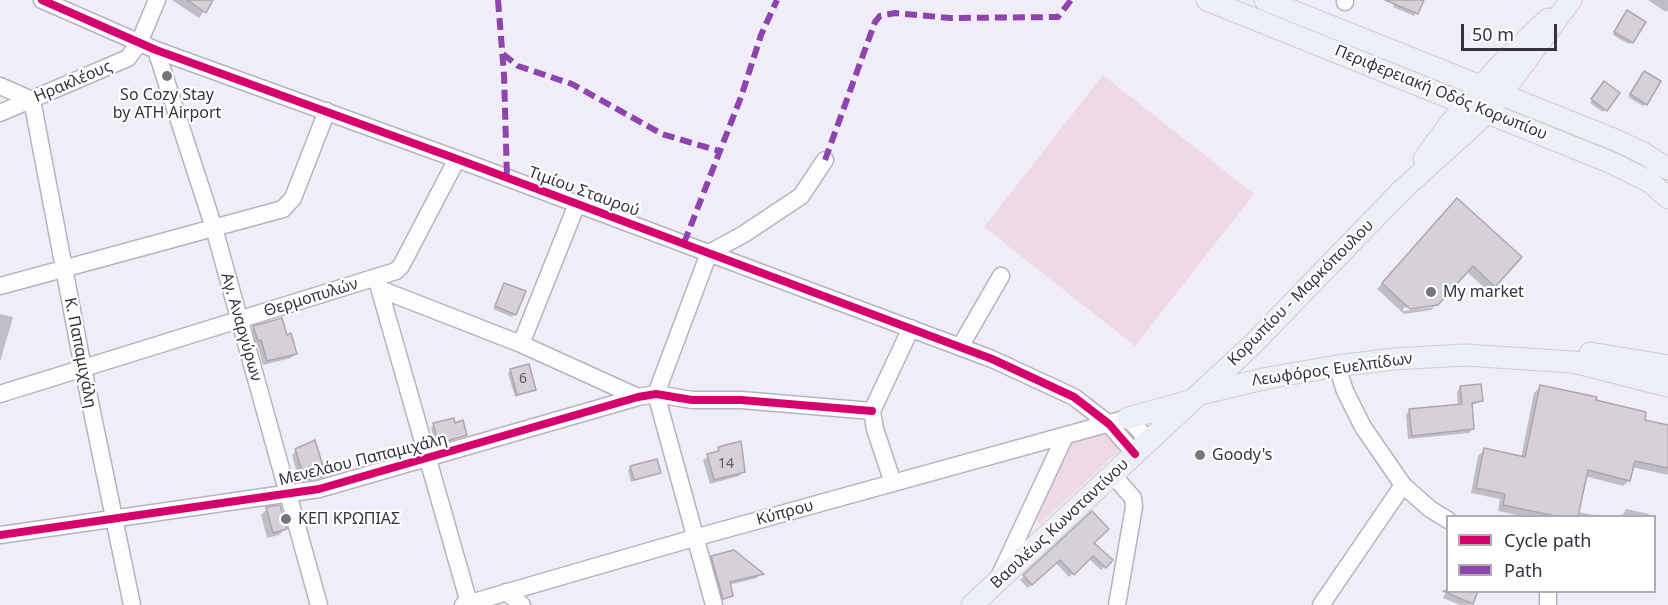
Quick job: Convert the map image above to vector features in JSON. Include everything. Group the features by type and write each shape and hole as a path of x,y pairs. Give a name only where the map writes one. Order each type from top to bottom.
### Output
{"main road":[{"name":"Περιφερειακή Οδός Κορωπίου","path":"1207,0 1467,103 1632,172 1668,198"},
{"name":"Περιφερειακή Οδός Κορωπίου","path":"1265,0 1503,94 1643,153 1668,169"},
{"name":"Κορωπίου - Μαρκόπουλου","path":"1401,191 1482,86 1520,45 1570,0"},
{"name":"Κορωπίου - Μαρκόπουλου","path":"1196,397 1251,346 1401,191 1488,112 1570,0"},
{"name":"Λεωφόρος Ευελπίδων","path":"1465,355 1500,346 1519,347 1573,351 1668,366"},
{"name":"Λεωφόρος Ευελπίδων","path":"1118,421 1268,378 1394,359 1465,355 1573,362 1668,386"},
{"name":"Βασιλέως Κωνσταντίνου","path":"972,605 1196,397"}],"street":[{"name":"Τιμίου Σταυρού","path":"42,0 156,50 457,159 960,347 1074,397 1118,421 1142,448"},
{"path":"139,43 157,0"},
{"name":"Ηρακλέους","path":"0,113 128,58 139,43"},
{"name":"Αγ. Αναργύρων","path":"156,50 214,228 319,605"},
{"path":"0,86 32,100"},
{"name":"Κ. Παπαμιχάλη","path":"32,100 82,368 132,605"},
{"path":"0,286 283,209 294,198 327,111"},
{"name":"Θερμοπυλών","path":"0,394 240,320 378,283 401,266 457,159"},
{"path":"714,605 656,394 710,253 801,196 825,160"},
{"path":"521,344 577,204"},
{"path":"960,347 1001,276"},
{"path":"378,283 638,397"},
{"path":"378,283 429,459 466,604"},
{"path":"893,483 874,429 872,411 910,328"},
{"path":"1337,366 1345,391 1364,427 1403,485 1430,509 1446,519"},
{"name":"Μενελάου Παπαμιχάλη","path":"0,536 113,518 288,495 429,459 638,397 656,394 692,400 741,400 872,411"},
{"name":"Κύπρου","path":"466,604 694,538 1118,421"},
{"path":"995,584 1065,436"},
{"path":"1113,475 1133,498 1134,507 1117,605"},
{"path":"1321,605 1403,485"},
{"path":"506,591 522,605"}],"shaded area":[{"path":"1103,75 1254,194 1135,346 984,227"},
{"path":"1107,431 1120,445 1119,451 1040,524 1036,520 1037,508 1068,444"}],"building":[{"path":"187,0 213,0 206,13"},
{"path":"1385,0 1424,0 1418,14"},
{"path":"1627,10 1646,22 1633,43 1614,32"},
{"path":"1644,71 1661,81 1647,105 1630,94"},
{"path":"1604,81 1620,93 1607,111 1591,99"},
{"path":"1457,198 1522,257 1495,287 1473,266 1438,305 1410,309 1382,283"},
{"path":"504,283 526,291 516,315 495,306"},
{"path":"282,318 287,335 291,333 297,354 267,361 261,340 258,341 253,326"},
{"path":"529,364 536,390 517,395 510,369"},
{"path":"1481,384 1483,401 1472,403 1474,429 1412,436 1409,409 1462,404 1460,386"},
{"path":"1540,385 1597,397 1596,400 1646,412 1645,420 1668,425 1668,468 1635,461 1630,481 1588,470 1578,515 1550,515 1503,505 1505,494 1476,488 1484,448 1525,457"},
{"path":"454,418 455,423 463,420 467,435 438,444 433,423"},
{"path":"315,440 326,476 305,480 295,449"},
{"path":"741,441 745,472 714,480 707,454 719,451 718,447"},
{"path":"657,459 661,473 634,480 630,466"},
{"path":"280,505 287,529 273,533 266,507"},
{"path":"1092,511 1109,529 1094,543 1113,560 1106,568 1093,556 1074,575 1060,560 1032,585 1023,575"},
{"path":"734,550 764,574 730,582 733,596 723,599 711,556"},
{"path":"1448,593 1477,593 1473,604"}],"marked path":[{"path":"498,0 504,74 507,178"},
{"path":"684,243 741,97 761,35 777,0"},
{"path":"825,160 875,22 880,16 895,13 950,18 1058,17 1071,0"},
{"path":"503,54 518,66 572,84 662,134 719,151"}],"cycle path":[{"path":"42,0 156,50 457,159 992,359 1074,397 1109,424 1135,454"},
{"path":"0,535 319,489 638,397 656,394 692,400 741,400 872,411"}],"place":[{"name":"So Cozy Stay by ATH Airport","path":"167,76"},
{"name":"My market","path":"1431,292"},
{"name":"Goody's","path":"1200,455"},
{"name":"ΚΕΠ ΚΡΩΠΙΑΣ","path":"286,519"}]}
